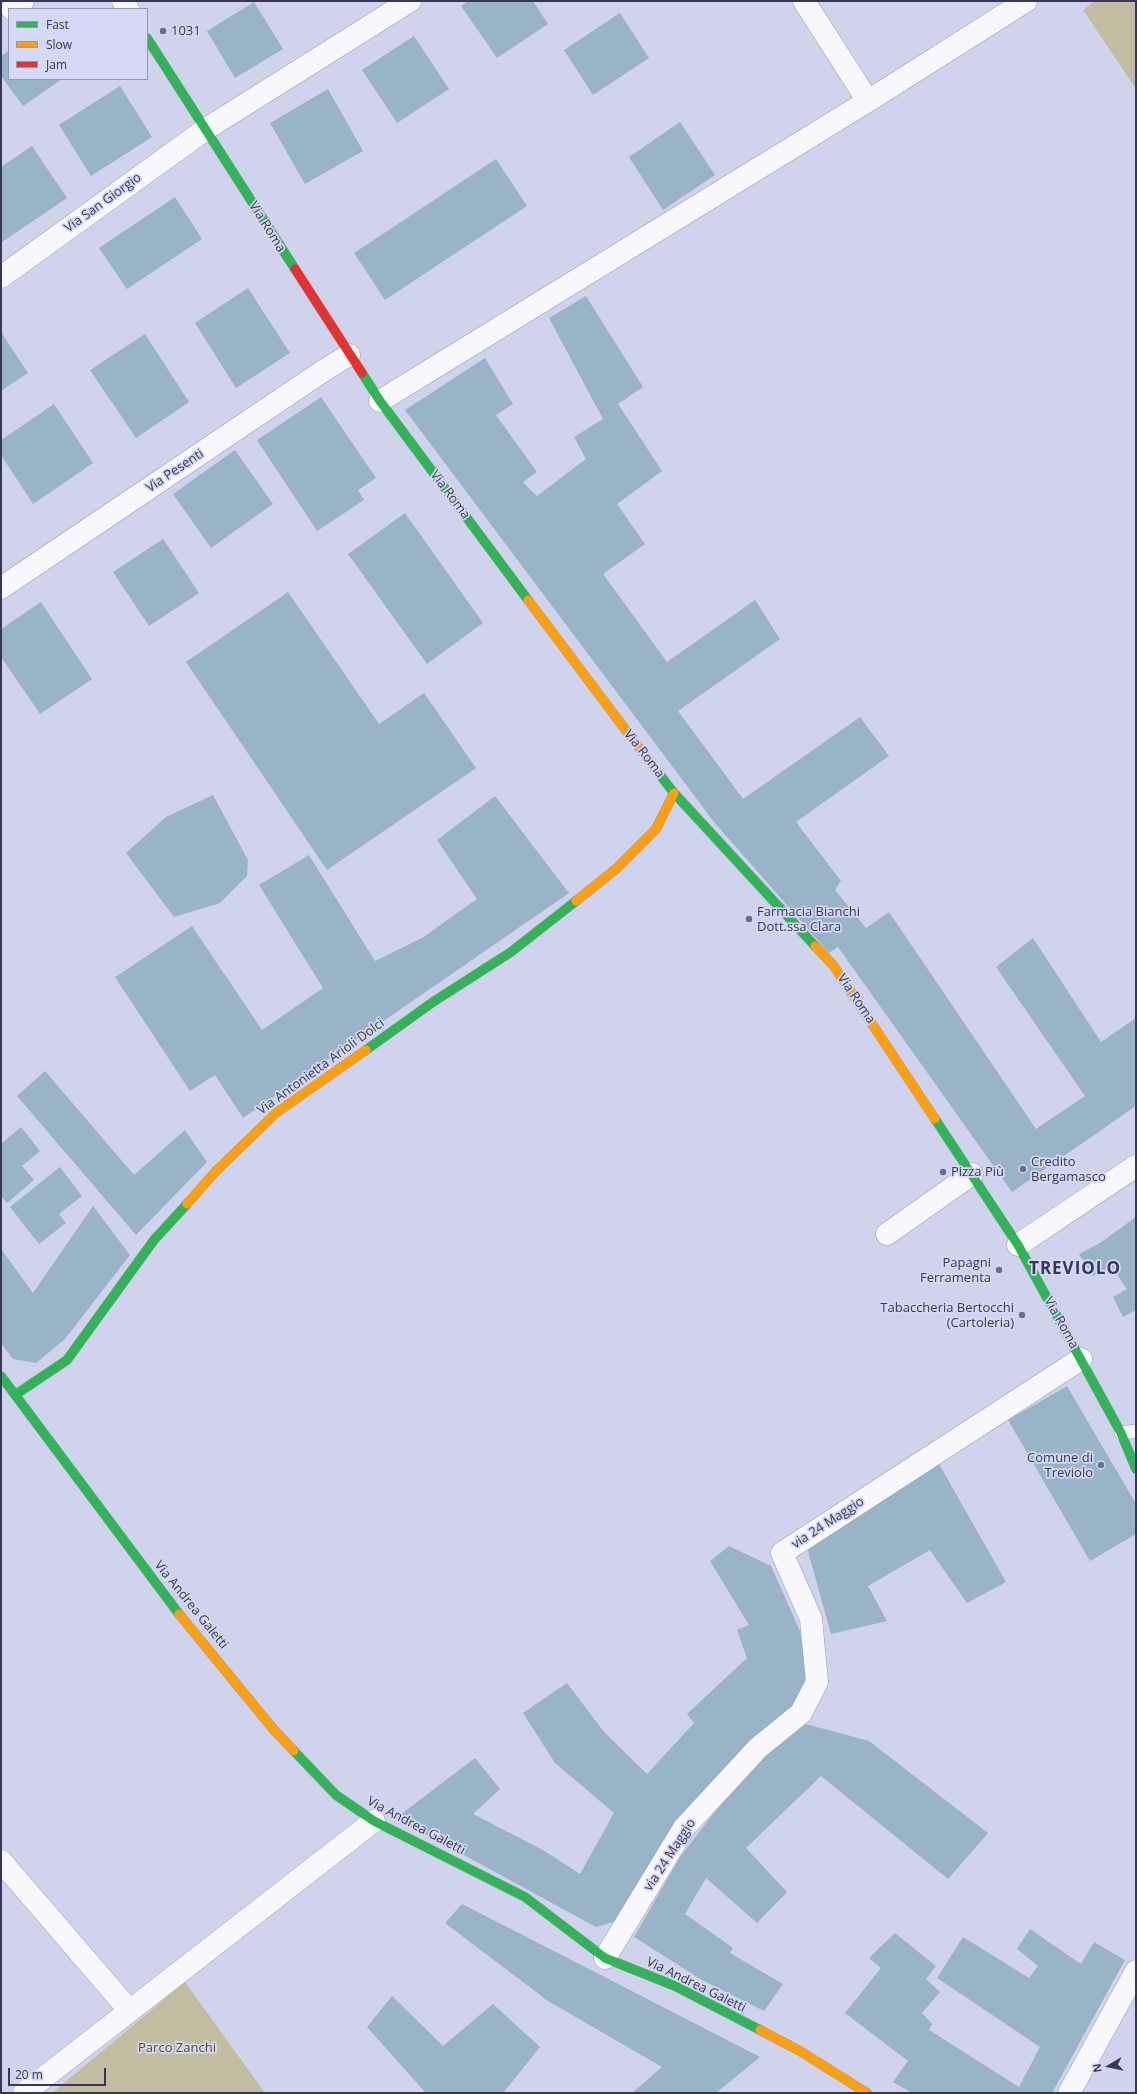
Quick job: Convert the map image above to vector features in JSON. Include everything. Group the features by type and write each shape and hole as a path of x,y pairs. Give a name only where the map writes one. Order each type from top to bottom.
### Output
{"street":[{"path":"13,8 23,1"},
{"name":"Via San Giorgio","path":"1,277 206,129 410,1"},
{"path":"804,1 868,101"},
{"path":"380,401 868,101 1026,1"},
{"name":"Via Roma","path":"148,40 349,355 380,401 630,738 674,793 833,965 1018,1245 1121,1432 1136,1469"},
{"name":"Via Pesenti","path":"1,588 349,355"},
{"name":"Via Antonietta Arioli Dolci","path":"15,1395 68,1360 154,1240 214,1172 276,1113 433,1002 510,952 616,869 656,829 674,793"},
{"path":"1018,1245 1136,1166"},
{"path":"887,1234 972,1174"},
{"name":"via 24 Maggio","path":"605,1958 684,1828 758,1748 801,1713 817,1682 811,1619 782,1553 1080,1359"},
{"name":"Via Andrea Galetti","path":"1,1376 172,1605 234,1679 274,1730 336,1795 374,1822 525,1898 605,1958 676,1986 800,2051 867,2093"},
{"path":"24,2093 374,1822"},
{"path":"1,1860 130,2011"},
{"path":"1069,2093 1136,1971"}],"lane":[{"path":"1121,1432 1136,1431"}],"green space":[{"path":"1095,1 1136,1 1136,89 1083,10"},
{"name":"Parco Zanchi","path":"185,1982 265,2093 52,2093"}],"building":[{"path":"468,1 533,1 548,24 497,58 461,6"},
{"path":"254,2 283,49 235,78 207,31"},
{"path":"620,13 649,58 593,95 564,50"},
{"path":"414,36 449,89 397,123 362,70"},
{"path":"8,52 8,80 61,80 23,106 1,76 1,56"},
{"path":"120,86 152,137 91,176 59,125"},
{"path":"328,89 363,151 305,184 270,123"},
{"path":"680,122 715,175 663,210 629,157"},
{"path":"32,146 67,198 2,242 1,167"},
{"path":"496,159 527,206 385,300 354,253"},
{"path":"175,197 202,239 127,289 99,248"},
{"path":"248,288 290,353 236,388 195,323"},
{"path":"586,296 643,387 618,404 662,471 617,504 645,544 603,574 667,662 755,600 780,639 678,711 743,799 860,717 889,756 796,822 841,881 835,890 866,928 889,912 1036,1129 1085,1096 996,967 1033,938 1101,1042 1136,1018 1136,1106 1012,1192 838,947 829,953 714,822 405,410 485,358 513,404 496,415 537,472 523,482 537,496 586,459 574,437 603,419 549,318"},
{"path":"1,332 28,373 1,391"},
{"path":"145,334 189,402 136,438 90,370"},
{"path":"321,397 376,478 358,490 364,500 317,531 257,440"},
{"path":"54,404 93,463 33,504 1,455 1,440"},
{"path":"235,450 273,504 211,548 173,494"},
{"path":"405,513 483,623 427,664 348,554"},
{"path":"163,539 199,593 149,626 113,572"},
{"path":"288,592 379,724 424,693 476,768 327,870 186,662"},
{"path":"41,602 92,679 40,714 1,657 1,629"},
{"path":"213,795 248,860 247,876 220,903 174,917 126,853 166,817"},
{"path":"495,796 569,893 243,1118 215,1075 190,1091 115,977 192,926 262,1030 323,988 259,885 309,855 375,961 422,938 477,899 437,840"},
{"path":"45,1071 134,1175 185,1130 207,1162 136,1235 17,1096"},
{"path":"21,1127 40,1151 22,1166 34,1180 7,1203 1,1196 1,1144"},
{"path":"60,1167 82,1196 59,1214 66,1223 39,1244 10,1207"},
{"path":"93,1206 130,1255 65,1339 36,1363 13,1359 1,1343 1,1249 33,1293"},
{"path":"1136,1217 1136,1310 1123,1317 1113,1297 1127,1289 1112,1267 1093,1276 1079,1254 1100,1243"},
{"path":"1067,1386 1136,1504 1136,1534 1090,1561 1008,1420"},
{"path":"939,1464 1006,1582 967,1603 930,1550 868,1586 887,1621 831,1634 807,1548"},
{"path":"729,1546 771,1566 800,1631 807,1672 801,1699 620,1920 596,1927 396,1818 475,1758 500,1789 473,1814 543,1850 580,1874 614,1813 555,1763 523,1713 567,1683 604,1732 647,1774 694,1723 687,1714 747,1658 737,1630 749,1625 710,1561"},
{"path":"806,1724 869,1741 988,1833 948,1879 821,1776 746,1848 787,1892 757,1923 706,1878 685,1914 733,1948 730,1953 783,1984 764,2011 702,1980 634,1937 680,1857 737,1783 762,1759"},
{"path":"462,1904 760,2057 716,2093 632,2093 662,2067 548,2001 445,1923"},
{"path":"1030,1929 1081,1964 1094,1942 1125,1960 1052,2093 912,2093 893,2082 908,2061 845,2013 881,1968 869,1958 895,1933 936,1966 926,1979 940,1992 922,2013 932,2024 929,2030 1019,2087 1040,2047 937,1978 963,1937 1029,1978 1038,1966 1017,1949"},
{"path":"392,1996 443,2046 493,2004 540,2047 503,2093 426,2093 367,2027"}],"traffic: fast":[{"path":"148,40 295,269"},
{"path":"362,373 380,401 528,600"},
{"path":"643,753 674,793 815,946"},
{"path":"366,1050 433,1002 511,952 576,901"},
{"path":"935,1119 1018,1245 1121,1433 1136,1469"},
{"path":"15,1395 67,1360 154,1240 187,1204"},
{"path":"1,1376 179,1614"},
{"path":"294,1751 336,1795 374,1821 525,1897 605,1958 675,1986 760,2030"}],"traffic: slow":[{"path":"528,600 643,753"},
{"path":"576,901 616,869 656,829 674,793"},
{"path":"815,946 833,965 935,1119"},
{"path":"187,1204 215,1172 276,1113 366,1050"},
{"path":"179,1614 274,1730 294,1751"},
{"path":"760,2030 800,2051 867,2093"}],"traffic: jam":[{"path":"295,269 362,373"}],"place":[{"name":"1031","path":"163,31"},
{"name":"Farmacia Bianchi Dott.ssa Clara","path":"749,919"},
{"name":"Credito Bergamasco","path":"1023,1169"},
{"name":"Pizza Più","path":"943,1172"},
{"name":"Papagni Ferramenta","path":"999,1270"},
{"name":"Tabaccheria Bertocchi (Cartoleria)","path":"1022,1315"},
{"name":"Comune di Treviolo","path":"1101,1465"}],"district":[{"name":"TREVIOLO","path":"1075,1269"}]}
